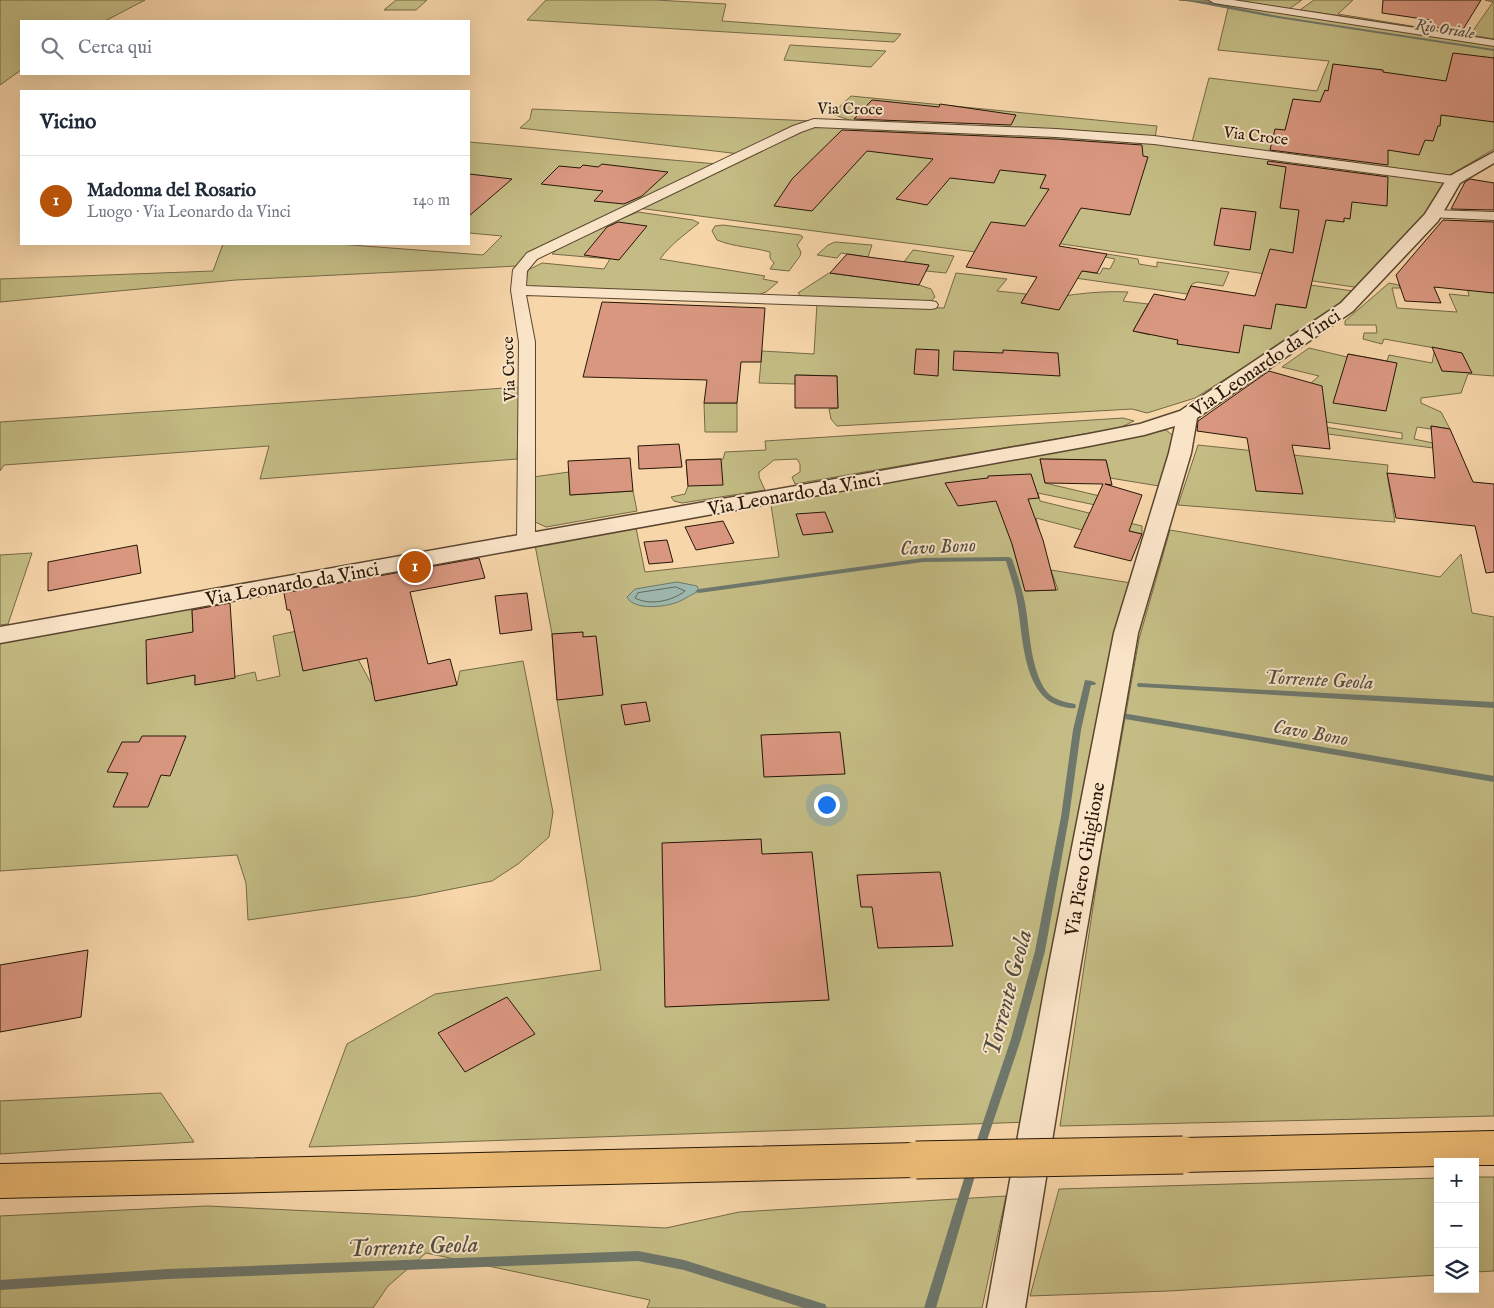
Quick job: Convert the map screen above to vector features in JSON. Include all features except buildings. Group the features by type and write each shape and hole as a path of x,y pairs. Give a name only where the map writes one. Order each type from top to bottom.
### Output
{"highway":[{"path":"0,1181 1494,1148"}],"street":[{"path":"1214,0 1296,9 1494,43"},
{"name":"Via Croce","path":"526,542 526,342 518,290 520,270 532,256 698,178 776,138 814,123 1056,133 1154,140 1454,180"},
{"name":"Via Leonardo da Vinci","path":"0,635 526,542 1144,429 1187,415 1347,307 1433,214 1454,180 1494,157"},
{"path":"1433,214 1494,216"},
{"path":"518,290 931,305"},
{"name":"Via Piero Ghiglione","path":"1006,1308 1062,980 1126,634 1180,453 1187,415"}],"shaded area":[{"path":"0,0 145,0 107,20 20,20 20,71 0,85"},
{"path":"396,0 427,0 416,10 384,10"},
{"path":"546,0 656,0 726,4 722,21 901,34 894,42 527,20"},
{"path":"1179,0 1203,0 1229,4"},
{"path":"1227,0 1302,0 1289,9"},
{"path":"1314,0 1353,0 1338,14 1423,28 1300,10"},
{"path":"1485,0 1494,0 1494,39 1470,35 1493,2"},
{"path":"1229,4 1494,45 1494,149 1447,177 1192,142 1209,78 1317,91 1329,61 1218,50"},
{"path":"790,45 886,51 871,67 784,60"},
{"path":"851,96 1157,126 1155,138 988,127 989,124 915,121 916,126 858,123 832,114"},
{"path":"532,109 813,121 740,154 520,128 530,119"},
{"path":"818,126 1155,140 1446,180 1426,213 1354,287 1028,239 991,254 638,208 800,129"},
{"path":"470,142 717,164 518,266 236,280 0,302 0,279 213,271 223,245 351,245 483,255 502,236 470,233"},
{"path":"638,212 693,220 699,223 673,244 660,259 765,276 763,279 778,282 766,292 758,295 525,288 528,270 542,263 604,269 610,259 552,254 580,236"},
{"path":"723,225 800,235 803,237 797,245 801,252 800,256 789,271 770,269 774,263 770,258 770,252 717,240 712,231 715,226"},
{"path":"835,242 872,245 868,257 841,253 837,258 817,255 828,245"},
{"path":"913,250 954,256 946,273 926,271 929,265 904,262"},
{"path":"1107,254 1138,259 1139,264 1157,267 1157,262 1229,272 1223,286 1197,282 1192,284 1188,294 1306,308 1310,285 1353,291 1322,318 1195,398 1147,413 1132,409 837,426 831,419 829,409 838,408 837,376 796,375 795,384 759,383 762,351 814,354 817,303 944,308 956,273 1007,279 997,291 1026,294 1021,303 1088,293 1128,292 1123,301 1148,304 1133,331 1150,335 1157,321 1192,301 1187,294 1026,271 1061,267 1100,274 1103,268 1110,269 1115,259 1105,257"},
{"path":"829,273 919,285 931,289 935,297 931,301 802,297 798,293"},
{"path":"1494,273 1494,376 1468,374 1461,393 1421,398 1421,403 1441,412 1450,429 1431,426 1431,429 1417,427 1414,439 1433,443 1433,448 1328,434 1292,422 1402,439 1402,433 1326,422 1303,396 1312,382 1319,376 1282,367 1309,348 1347,357 1348,354 1387,361 1389,355 1432,363 1435,348 1384,339 1382,344 1363,339 1364,333 1377,333 1376,325 1345,325 1345,321 1389,283 1399,285 1400,288 1392,288 1397,308 1457,312 1449,294 1469,296 1467,286"},
{"path":"520,387 517,459 260,479 269,446 4,465 0,471 0,422"},
{"path":"704,403 737,403 737,432 705,432"},
{"path":"1123,418 1134,421 1119,428 795,484 792,477 800,472 800,464 797,459 774,460 759,472 759,477 765,490 682,503 674,501 671,497 685,494 688,486 686,460 723,459 725,452 766,450 765,441"},
{"path":"1166,430 1176,438 1159,486 1110,478 1106,460 1040,459 1045,483 1104,497 1100,506 1038,493 1040,501 1142,526 1142,534 1086,521 1082,530 1036,518 1039,529 1012,544 1026,591 1058,590 1051,570 1131,583 1029,1122 309,1147 347,1044 435,994 601,970 557,700 552,634 535,545 636,528 645,572 779,557 771,505"},
{"path":"1198,445 1388,465 1387,473 1395,522 1178,505"},
{"path":"569,472 570,495 633,491 637,511 546,527 533,521 533,477"},
{"path":"1170,530 1440,577 1461,554 1472,613 1494,617 1494,1116 1060,1126 1101,854 1139,639"},
{"path":"32,553 8,624 0,625 0,555"},
{"path":"192,608 195,685 255,672 257,681 280,676 273,636 297,631 358,659 373,687 376,701 457,685 460,671 523,661 553,812 549,837 518,864 492,881 417,896 248,920 246,883 237,855 0,871 0,642"},
{"path":"161,1093 194,1142 0,1154 0,1101"},
{"path":"1479,1177 1494,1177 1494,1271 1479,1272"},
{"path":"1434,1178 1434,1275 1169,1291 1030,1296 1059,1189"},
{"path":"1006,1196 982,1308 647,1308 650,1300 426,1253 388,1286 373,1308 0,1308 0,1216 207,1206 666,1228 739,1212"}],"water":[{"path":"677,582 697,586 699,591 678,602 650,607 636,604 627,597 635,589"}],"waterway":[{"name":"Rio Oriale","path":"1184,0 1266,15 1494,50"},
{"name":"Cavo Bono","path":"699,591 923,560 1009,559 1019,592 1030,660 1039,685 1045,694 1054,701 1072,706"},
{"name":"Torrente Geola","path":"979,1149 1016,1039 1040,951 1065,817 1077,730 1088,682 1092,683"},
{"name":"Torrente Geola","path":"1141,685 1494,705"},
{"name":"Cavo Bono","path":"1122,716 1494,779"},
{"name":"Torrente Geola","path":"930,1308 972,1169"},
{"name":"Torrente Geola","path":"0,1285 168,1274 638,1256 684,1265 821,1308"}],"place":[{"name":"Madonna del Rosario","path":"415,567"}]}
